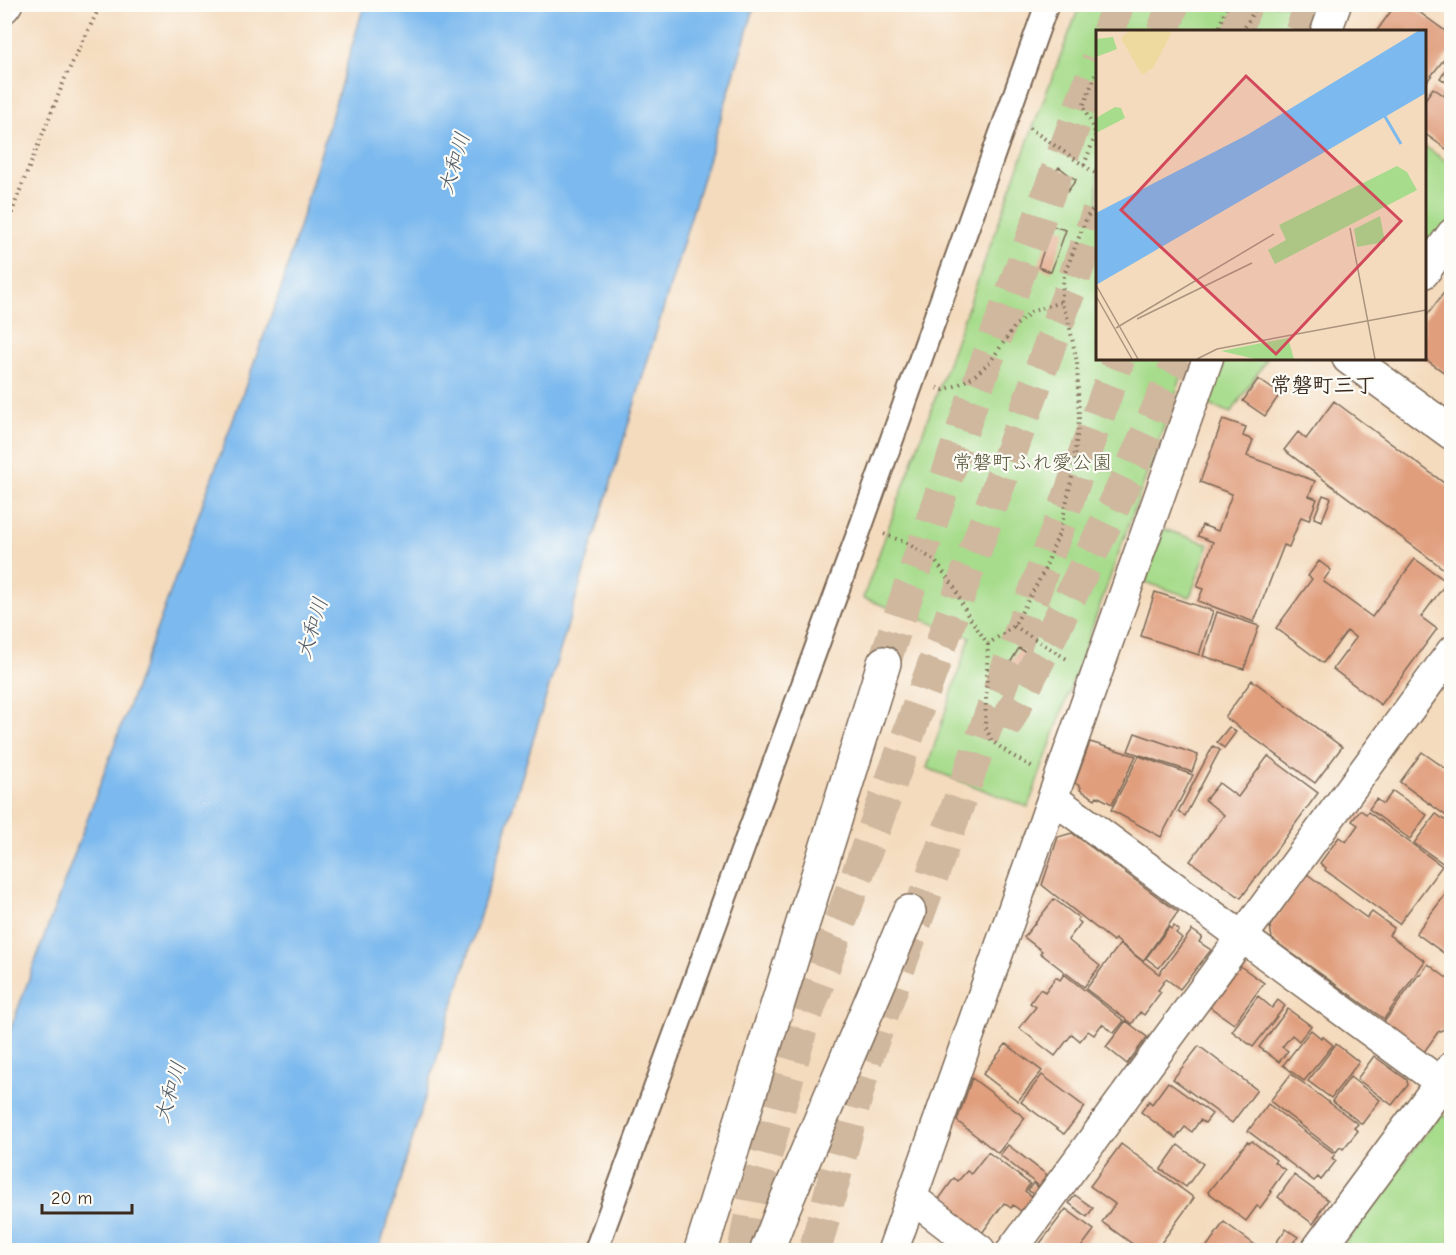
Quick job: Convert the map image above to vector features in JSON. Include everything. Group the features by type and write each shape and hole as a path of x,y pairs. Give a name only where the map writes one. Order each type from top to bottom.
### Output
{"main road":[{"path":"1358,361 1452,433"},
{"path":"701,1251 884,663"},
{"path":"767,1251 909,912"},
{"path":"1318,1251 1448,1081"}],"street":[{"path":"4,9 7,4"},
{"path":"596,1251 861,526 1047,4"},
{"path":"1327,30 1336,4"},
{"path":"1426,272 1452,234"},
{"path":"893,1251 1207,360"},
{"path":"1012,1251 1452,651"},
{"path":"1054,799 1242,937 1448,1081"},
{"path":"912,1198 980,1251"}],"path":[{"path":"4,236 66,76 101,4"},
{"path":"1219,30 1227,4"},
{"path":"1243,30 1258,4"},
{"path":"1084,165 1096,134 1083,107 1096,73"},
{"path":"1009,113 1096,174"},
{"path":"988,644 1014,626 1044,571 1060,528 1072,476 1079,420 1077,362 1068,320 1060,302 1064,275 1087,217 1096,205"},
{"path":"912,380 943,390 958,385 974,376 990,362 1014,326 1031,312 1060,302"},
{"path":"861,526 909,544 935,561 953,585 967,614 988,644 985,726 992,741 1032,766"},
{"path":"1014,626 1073,663"}],"green space":[{"name":"常磐町ふれ愛公園","path":"1080,5 1312,5 1303,30 1096,30 1096,360 1188,360 1028,807 927,768 970,637 863,598 1032,130"},
{"path":"1426,147 1452,165 1451,220 1426,256"},
{"path":"1224,360 1266,360 1231,413 1207,404"},
{"path":"1163,529 1209,544 1190,597 1145,582"},
{"path":"1451,1115 1451,1250 1340,1250 1438,1116"}],"water":[{"name":"大和川","path":"364,5 755,5 379,1250 5,1250 5,1044 281,289"}],"building":[{"path":"1396,4 1408,4 1452,36 1452,49 1426,82 1426,30 1377,30"},
{"path":"1452,62 1452,86 1440,78"},
{"path":"1433,88 1452,101 1452,153 1426,134 1426,98"},
{"path":"1059,167 1076,180 1067,192 1050,179"},
{"path":"1052,226 1066,230 1051,272 1038,267"},
{"path":"1449,286 1452,288 1452,378 1426,359 1426,316"},
{"path":"1258,379 1280,394 1265,416 1243,401"},
{"path":"1334,401 1452,489 1452,575 1284,450 1298,432 1306,439"},
{"path":"1223,419 1246,427 1243,436 1253,440 1247,456 1315,481 1309,496 1317,499 1309,520 1301,517 1289,547 1284,545 1254,622 1198,601 1203,589 1197,587 1213,542 1198,536 1202,525 1218,531 1232,494 1200,482"},
{"path":"1323,495 1331,498 1322,521 1314,518"},
{"path":"1415,559 1447,582 1421,617 1437,629 1381,705 1333,669 1356,638 1347,631 1323,663 1276,628 1312,579 1308,576 1319,561 1331,570 1323,581 1372,617"},
{"path":"1155,592 1213,611 1199,655 1141,636"},
{"path":"1217,612 1259,626 1244,669 1203,656"},
{"path":"1019,648 1031,655 1009,693 996,686"},
{"path":"1252,680 1342,747 1315,783 1225,717"},
{"path":"1229,727 1236,732 1224,748 1217,742"},
{"path":"1135,733 1198,755 1192,772 1128,751"},
{"path":"1090,742 1136,756 1112,804 1097,796 1095,799 1080,790 1081,787 1075,783"},
{"path":"1213,746 1220,750 1185,816 1178,812"},
{"path":"1422,752 1452,773 1452,820 1400,782"},
{"path":"1139,756 1193,775 1161,837 1111,810"},
{"path":"1268,756 1318,793 1241,898 1190,861 1224,815 1205,800 1219,783 1238,797"},
{"path":"1393,791 1427,815 1410,839 1369,809 1376,799 1383,804"},
{"path":"1360,810 1366,814 1368,812 1442,866 1399,924 1325,870 1326,868 1320,863 1339,837 1346,842 1358,825 1352,821"},
{"path":"1436,814 1452,825 1452,854 1444,864 1414,843"},
{"path":"1072,833 1178,912 1143,961 1115,939 1113,941 1042,885 1058,837"},
{"path":"1307,874 1367,918 1372,912 1394,928 1389,935 1425,961 1384,1019 1272,939 1270,926"},
{"path":"1452,886 1452,959 1416,933"},
{"path":"1054,899 1079,918 1077,920 1081,923 1068,940 1100,966 1084,987 1040,953 1042,951 1024,937"},
{"path":"1174,926 1179,930 1176,933 1182,938 1159,968 1146,958 1169,927 1171,929"},
{"path":"1192,930 1202,937 1199,942 1211,950 1180,989 1166,979 1158,990 1161,992 1144,1015 1140,1012 1132,1024 1086,989 1120,944 1159,974"},
{"path":"1428,964 1452,982 1452,1028 1449,1032 1444,1029 1438,1032 1424,1052 1384,1022"},
{"path":"1240,966 1264,983 1234,1024 1210,1007"},
{"path":"1064,974 1124,1021 1114,1033 1102,1024 1094,1035 1088,1031 1080,1041 1072,1034 1055,1056 1019,1028 1036,1007 1030,1003 1040,989 1045,992 1056,977 1060,980"},
{"path":"1258,996 1272,1008 1278,1000 1285,1006 1253,1047 1232,1031"},
{"path":"1288,1009 1311,1026 1299,1041 1292,1035 1282,1047 1288,1051 1279,1062 1259,1047"},
{"path":"1126,1021 1147,1037 1127,1064 1106,1047"},
{"path":"1311,1030 1333,1045 1304,1081 1283,1065"},
{"path":"1006,1044 1042,1071 1018,1101 983,1074"},
{"path":"1336,1044 1359,1062 1331,1098 1308,1081"},
{"path":"1199,1046 1257,1090 1232,1123 1173,1079"},
{"path":"1374,1056 1407,1080 1408,1085 1392,1105 1357,1079"},
{"path":"1291,1074 1358,1124 1354,1128 1358,1131 1343,1149 1340,1147 1336,1152 1270,1101"},
{"path":"1042,1075 1085,1107 1064,1134 1021,1102"},
{"path":"1350,1077 1380,1100 1362,1124 1332,1101"},
{"path":"972,1078 1025,1118 998,1153 957,1121"},
{"path":"1168,1082 1212,1114 1205,1123 1200,1120 1192,1132 1185,1127 1176,1138 1141,1112 1149,1101 1152,1104"},
{"path":"1268,1104 1335,1154 1332,1158 1336,1161 1321,1180 1318,1177 1314,1181 1248,1131"},
{"path":"1252,1141 1285,1170 1260,1208 1257,1206 1246,1221 1208,1192 1247,1142"},
{"path":"1121,1144 1194,1198 1156,1250 1141,1250 1102,1222 1115,1204 1090,1186"},
{"path":"1008,1145 1047,1175 1039,1186 1000,1155"},
{"path":"1178,1145 1203,1164 1186,1187 1161,1169"},
{"path":"988,1152 1030,1184 1025,1191 1033,1197 1021,1211 1013,1205 1011,1208 1004,1203 982,1233 955,1215 956,1213 939,1199 954,1178 958,1181 967,1171 971,1174"},
{"path":"1294,1175 1328,1200 1313,1224 1278,1197"},
{"path":"1033,1183 1038,1187 1033,1194 1028,1190"},
{"path":"1075,1195 1093,1208 1087,1217 1069,1203"},
{"path":"1066,1209 1094,1230 1079,1250 1035,1250"},
{"path":"1224,1222 1262,1250 1205,1249"},
{"path":"1286,1229 1298,1237 1287,1250 1284,1250 1275,1244"}],"tunnel":[{"path":"1109,30 1118,4"},
{"path":"1164,30 1173,4"},
{"path":"1237,30 1246,4"},
{"path":"1302,30 1311,4"},
{"path":"884,663 977,387 1096,65"},
{"path":"744,1250 753,1201 801,1030 1096,218"},
{"path":"815,1250 867,1057 1118,360"},
{"path":"1004,728 1095,545 1178,360"}],"district":[{"name":"常磐町三丁","path":"1323,385"}]}
